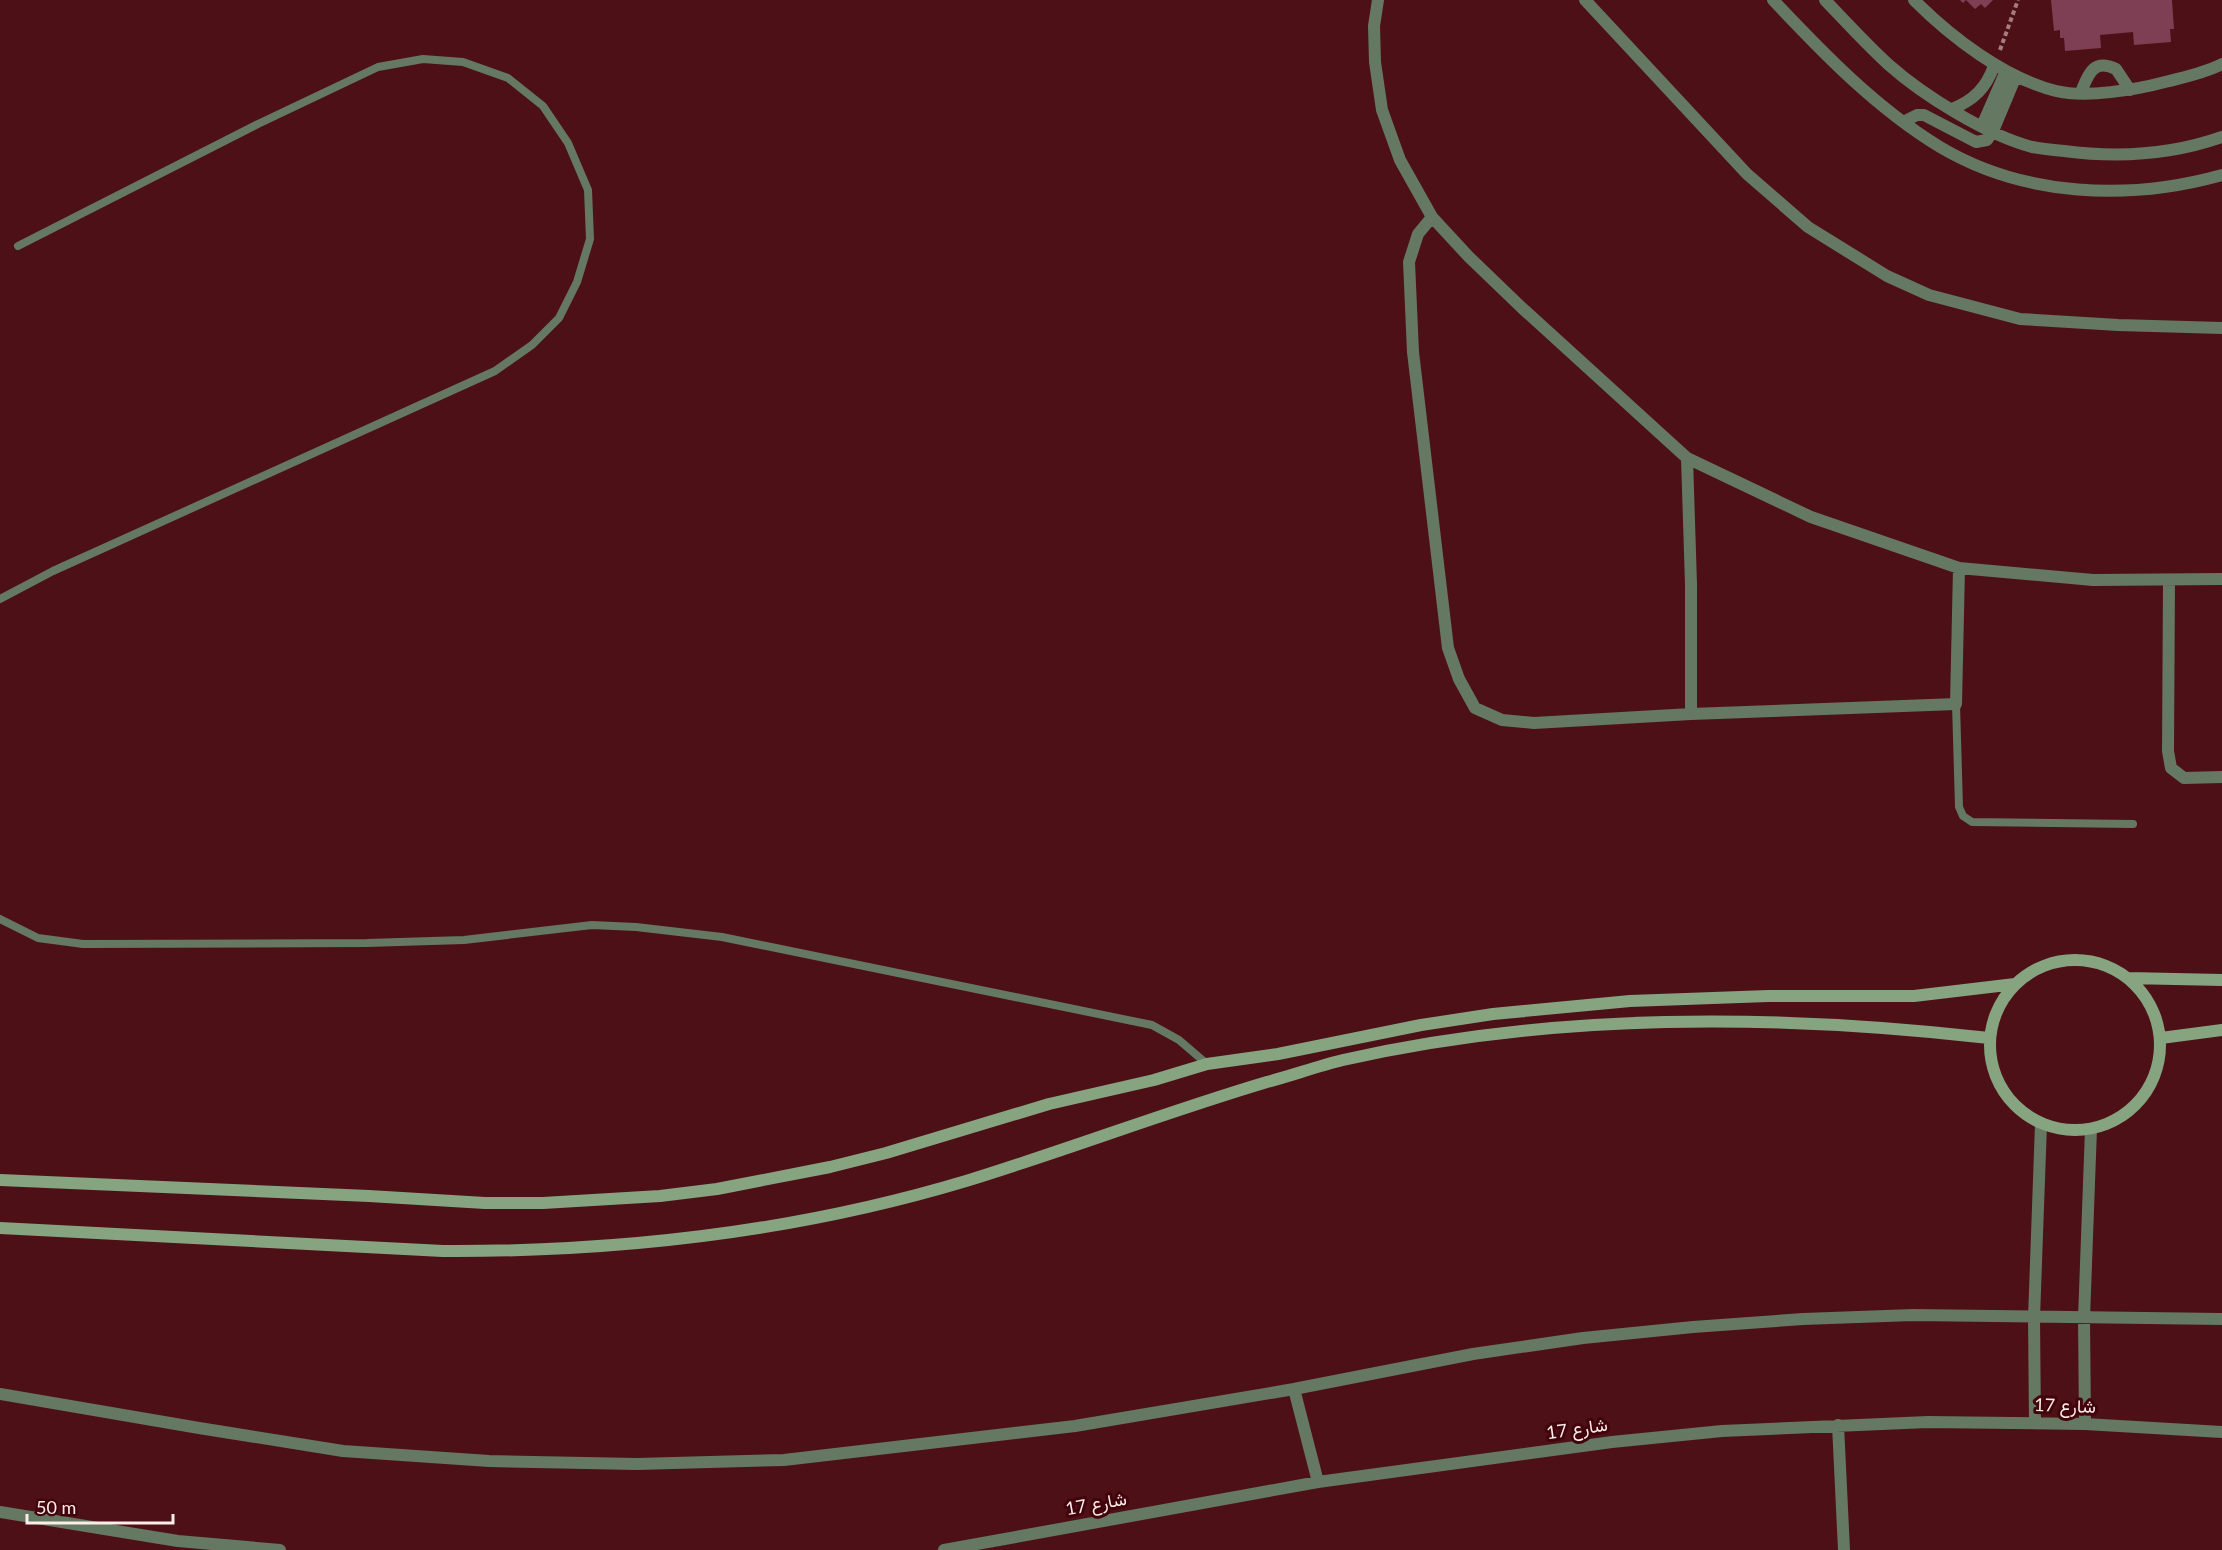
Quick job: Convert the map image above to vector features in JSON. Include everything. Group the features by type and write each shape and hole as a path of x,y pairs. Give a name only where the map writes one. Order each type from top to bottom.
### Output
{"main road":[{"path":"2070,960 2101,964 2128,978 2151,1004 2161,1038 2158,1069 2144,1097 2120,1118 2091,1129 2066,1130 2041,1124 2018,1110 2001,1089 1991,1065 1989,1038 1997,1009 2015,984 2040,967 2070,960"},
{"path":"2128,978 2222,980"},
{"path":"0,1180 357,1195 485,1203 555,1203 660,1196 729,1187 830,1167 886,1153 1048,1104 1154,1080 1207,1064 1278,1054 1421,1025 1562,1007 1699,998 1914,996 2015,984"},
{"path":"0,1228 443,1251 513,1251 654,1243 781,1225 907,1198 969,1180 1190,1105 1341,1060 1478,1036 1612,1023 1756,1020 1909,1029 1989,1038"},
{"path":"2161,1038 2222,1030"}],"street":[{"path":"1378,0 1374,26 1375,62 1382,110 1400,160 1432,218 1529,314 1687,458 1811,517 1959,568 2093,580 2222,579"},
{"path":"1585,0 1747,174 1808,227 1887,276 1929,295 2020,319 2118,326 2222,328"},
{"path":"1773,0 1844,73 1903,122 1941,147 1976,165 2019,180 2059,188 2094,191 2129,190 2196,182 2222,175"},
{"path":"1825,0 1890,66 1952,109 1988,129 2032,147 2100,155 2153,153 2202,144 2222,137"},
{"path":"1914,0 1930,16 1994,66 2056,91 2130,90 2187,76 2222,64"},
{"path":"1952,109 1967,103 1979,94 1989,81 1994,66"},
{"path":"2081,92 2089,72 2093,68 2102,66 2116,69 2130,90"},
{"path":"1903,122 1917,115 1924,115 1976,142 1982,142 1986,140 1988,129 2011,74"},
{"path":"1432,218 1418,234 1409,262 1413,352 1448,648 1459,679 1475,708 1502,720 1534,723 1691,714 1956,704 1959,568"},
{"path":"1687,458 1691,714"},
{"path":"2169,581 2168,751 2171,768 2184,778 2222,777"},
{"path":"2035,1423 2034,1318 2041,1124"},
{"path":"2085,1424 2084,1318 2091,1129"},
{"path":"0,1394 343,1451 489,1461 637,1464 784,1460 930,1445 1076,1426 1294,1389 1473,1354 1583,1338 1693,1327 1803,1319 1913,1315 2222,1319"},
{"path":"1294,1389 1318,1482"},
{"name":"شارع 17","path":"944,1550 1318,1482 1612,1442 1722,1431 1928,1422 2085,1424 2222,1432"},
{"path":"1838,1425 1844,1550"},
{"path":"0,1512 178,1541 280,1550"}],"lane":[{"path":"0,599 52,571 495,371 532,345 559,318 577,282 590,239 588,190 568,143 543,106 508,78 463,62 423,59 378,68 258,124 18,246"},
{"path":"1956,704 1959,807 1963,816 1972,822 2133,824"},
{"path":"0,920 38,938 83,944 355,944 464,940 592,925 680,931 763,945 1152,1025 1179,1040 1207,1064"}],"path":[{"path":"1994,66 2018,0"}],"building":[{"path":"1966,0 1993,0 1985,8 1981,4 1975,9"},
{"path":"2051,0 2172,0 2174,29 2170,29 2171,42 2134,45 2133,32 2100,35 2101,48 2065,51 2064,38 2060,38 2060,30 2054,31"}]}
